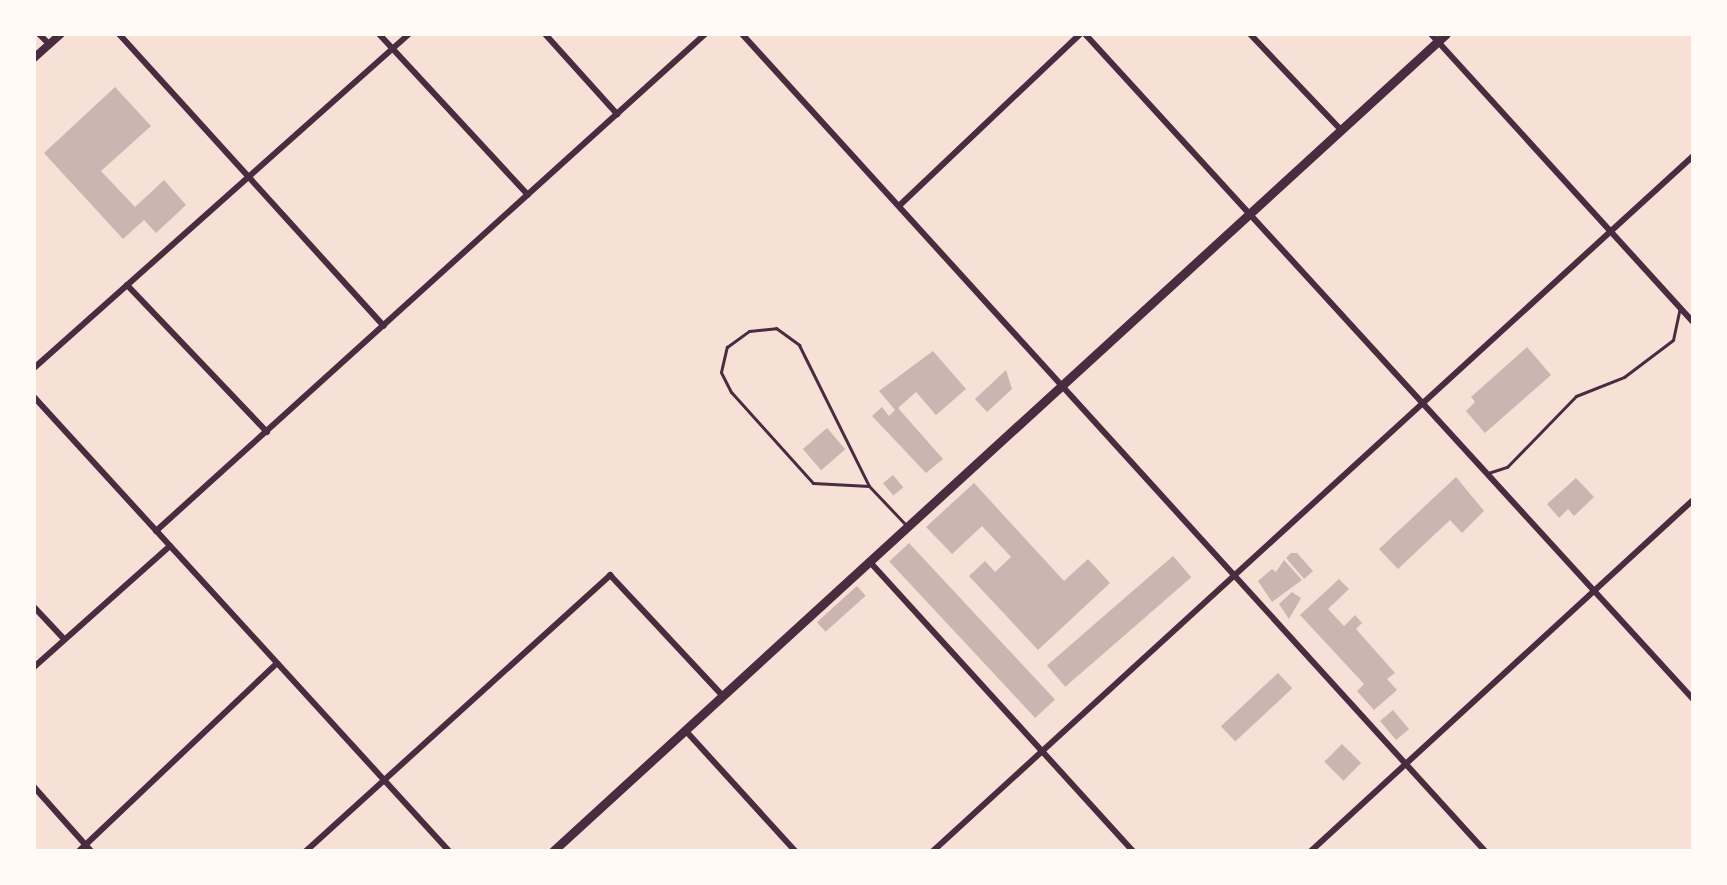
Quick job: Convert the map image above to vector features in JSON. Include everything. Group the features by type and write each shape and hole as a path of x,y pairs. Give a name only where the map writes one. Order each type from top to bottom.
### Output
{"main road":[{"path":"553,851 1341,131 1434,38 1446,34"}],"street":[{"path":"39,34 49,44"},
{"path":"34,58 61,34"},
{"path":"119,34 384,326"},
{"path":"379,34 528,195"},
{"path":"34,368 409,34"},
{"path":"545,34 617,114"},
{"path":"156,531 705,34"},
{"path":"742,34 901,204 1485,851"},
{"path":"901,204 1082,34 1252,212 1693,699"},
{"path":"1250,34 1341,131"},
{"path":"1434,38 1693,322"},
{"path":"933,851 1693,156"},
{"path":"127,285 267,432"},
{"path":"34,397 449,851"},
{"path":"1311,851 1693,500"},
{"path":"34,667 170,546"},
{"path":"869,561 1133,851"},
{"path":"306,851 610,575 723,696"},
{"path":"34,607 64,639"},
{"path":"34,787 85,849 277,663"},
{"path":"685,730 795,851"}],"lane":[{"path":"1488,473 1507,467 1576,396 1624,377 1673,340 1680,308"},
{"path":"869,486 813,483 731,392 721,372 727,347 749,331 776,328 799,345 869,486 908,526"}],"building":[{"path":"115,87 151,126 101,171 135,207 164,180 186,205 156,233 144,220 123,239 44,153"},
{"path":"1527,347 1551,375 1485,433 1466,411 1475,402 1471,397"},
{"path":"933,351 966,389 936,415 916,392 898,408 943,459 926,473 872,416 882,407 889,416 895,410 879,391"},
{"path":"1006,370 1012,389 987,412 975,399"},
{"path":"827,428 845,449 821,470 803,449"},
{"path":"893,475 903,487 893,496 883,483"},
{"path":"1456,477 1484,511 1462,533 1450,520 1398,569 1379,549"},
{"path":"1576,478 1594,497 1574,516 1568,509 1559,518 1547,504"},
{"path":"974,483 1064,581 1088,559 1110,583 1038,650 969,576 985,561 995,572 1011,557 982,526 952,554 926,527"},
{"path":"909,543 1055,700 1035,718 889,561"},
{"path":"1291,553 1297,553 1313,571 1304,579 1286,558"},
{"path":"1173,556 1191,577 1065,687 1047,666"},
{"path":"1284,560 1302,580 1272,602 1258,581 1272,569 1276,572"},
{"path":"1339,579 1349,589 1328,609 1344,626 1355,615 1362,623 1356,629 1395,673 1387,679 1397,690 1374,710 1357,691 1364,684 1300,615"},
{"path":"857,586 866,596 826,632 817,622"},
{"path":"1292,592 1301,598 1289,619 1279,604"},
{"path":"1278,673 1292,688 1235,742 1221,726"},
{"path":"1393,710 1409,729 1396,740 1380,721"},
{"path":"1342,744 1361,763 1343,781 1324,762"}]}
